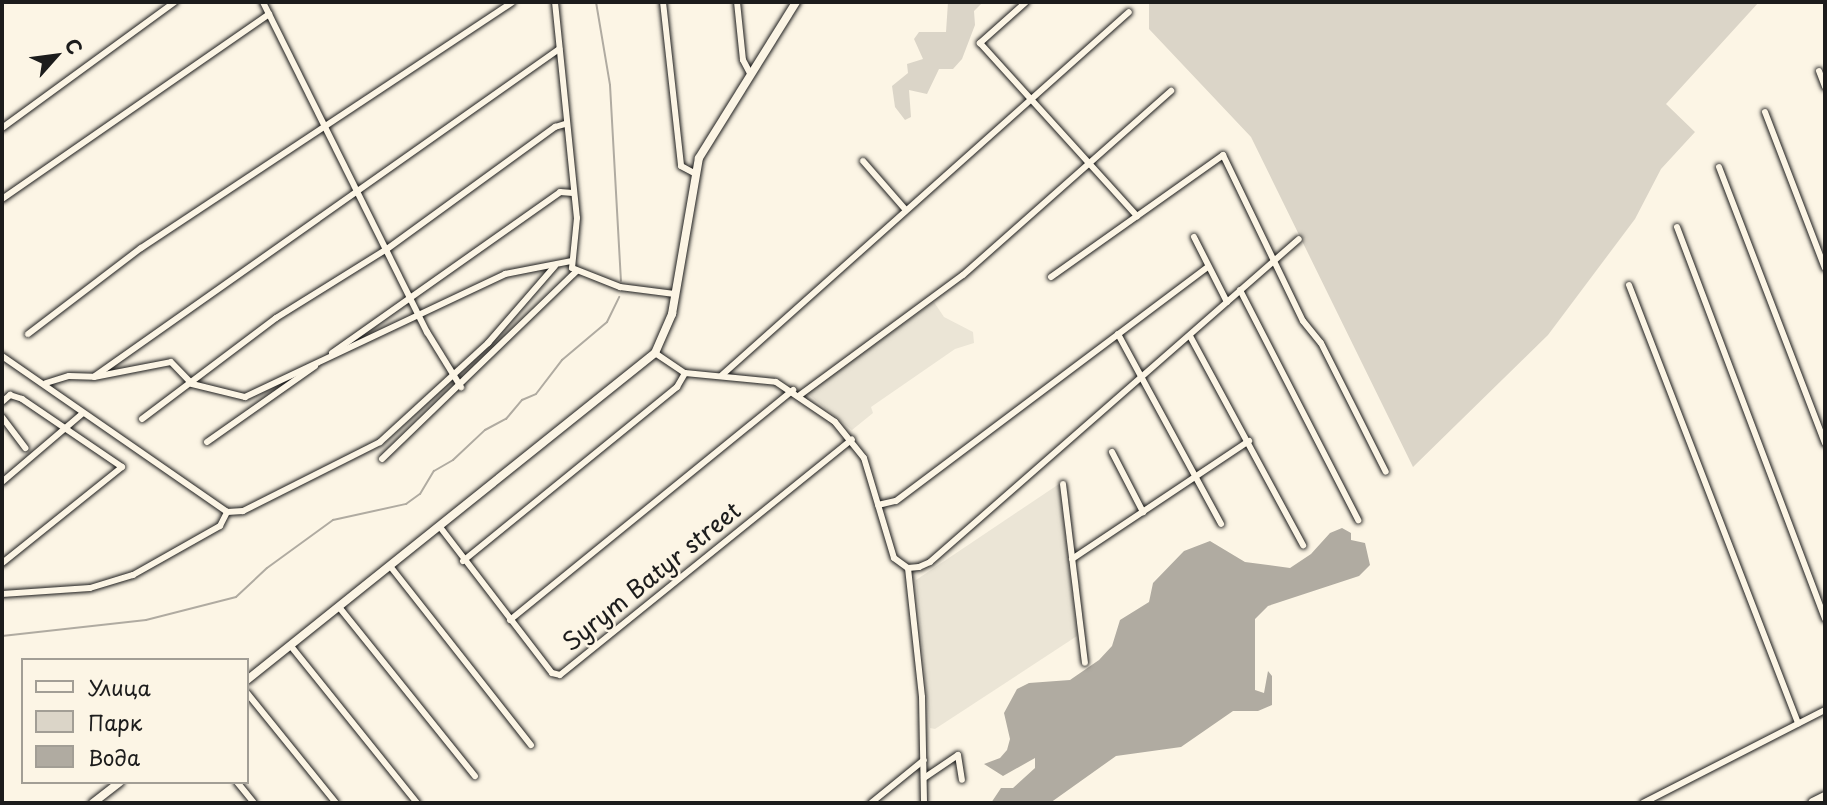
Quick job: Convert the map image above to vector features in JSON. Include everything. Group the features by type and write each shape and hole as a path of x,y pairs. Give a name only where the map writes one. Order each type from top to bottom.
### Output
{"highway":[{"path":"1813,803 1825,797"}],"main road":[{"path":"248,679 656,353 669,328 694,173 705,144 796,2"},
{"path":"93,803 117,784"}],"street":[{"path":"2,128 176,2"},
{"path":"263,2 420,316 452,378 461,387"},
{"path":"28,334 141,248 512,2"},
{"path":"555,2 565,124 577,218 571,261 577,271 620,287 675,294"},
{"path":"663,2 681,166 694,173"},
{"path":"737,2 743,60 750,73"},
{"path":"1026,2 980,43 1137,216"},
{"path":"722,375 1129,12"},
{"path":"2,199 269,14"},
{"path":"94,377 559,49"},
{"path":"1819,71 1825,87"},
{"path":"800,395 964,275 1171,91"},
{"path":"1765,111 1825,268"},
{"path":"142,419 276,318 387,249 555,127 565,124"},
{"path":"1051,277 1223,155 1274,261 1386,472"},
{"path":"863,161 905,209"},
{"path":"1719,167 1825,443"},
{"path":"206,442 560,192 573,193"},
{"path":"1677,227 1825,620"},
{"path":"1194,237 1227,302"},
{"path":"908,568 930,562 1299,239"},
{"path":"46,383 69,376 94,377 171,362 190,382 245,397 505,274 571,261"},
{"path":"2,356 46,383 83,413 227,512 243,511 286,487 364,454 452,378 514,316 555,266"},
{"path":"878,505 896,501 1208,267"},
{"path":"382,459 461,387 577,271"},
{"path":"1629,285 1798,724"},
{"path":"1240,290 1358,520"},
{"path":"1118,334 1221,524"},
{"path":"1190,336 1303,545"},
{"path":"656,353 685,373 766,380 793,390 852,439 864,458 894,558 908,568 924,760 924,803"},
{"path":"463,561 677,387 685,373"},
{"path":"510,620 793,390"},
{"path":"2,402 10,395 22,399 122,467 2,563"},
{"path":"2,482 68,429 83,413"},
{"path":"2,417 25,448"},
{"name":"Syrym Batyr street","path":"440,527 463,561 552,673 560,675 852,439"},
{"path":"1072,559 1249,441"},
{"path":"1112,452 1143,512"},
{"path":"1063,484 1085,663"},
{"path":"2,594 90,588 133,575 220,526 227,512"},
{"path":"390,566 531,744"},
{"path":"338,607 475,776"},
{"path":"289,645 417,803"},
{"path":"248,694 336,803"},
{"path":"1643,803 1825,710"},
{"path":"924,778 958,755 962,780"},
{"path":"871,803 924,760"},
{"path":"239,784 254,803"}],"shaded area":[{"path":"934,302 944,317 973,332 974,343 955,349 871,407 873,413 852,430 807,393"},
{"path":"1059,484 1077,636 935,729 930,728 916,580"}],"green space":[{"path":"948,2 983,2 974,11 975,25 962,59 953,69 939,69 927,94 909,90 911,117 905,120 895,107 892,86 908,73 907,64 923,59 914,39 919,32 946,32"},
{"path":"1149,2 1759,2 1666,104 1695,132 1661,169 1635,219 1548,335 1413,467 1251,137 1149,29"}],"water":[{"path":"1342,528 1351,533 1351,540 1365,543 1370,565 1359,576 1268,606 1255,619 1255,690 1264,693 1268,671 1272,676 1272,705 1258,711 1233,711 1181,747 1116,756 1050,803 991,803 1001,788 1013,788 1035,768 1035,758 1003,776 984,764 1000,758 1007,750 1010,739 1004,713 1017,689 1029,683 1070,680 1099,660 1112,646 1120,620 1149,602 1153,583 1184,551 1210,541 1245,562 1290,568 1311,554 1330,533"}],"waterway":[{"path":"596,2 610,85 621,281"},
{"path":"2,636 146,620 236,597 267,568 333,520 406,504 420,494 434,471 453,460 485,430 506,419 522,400 536,394 562,360 607,322 619,297"}]}
